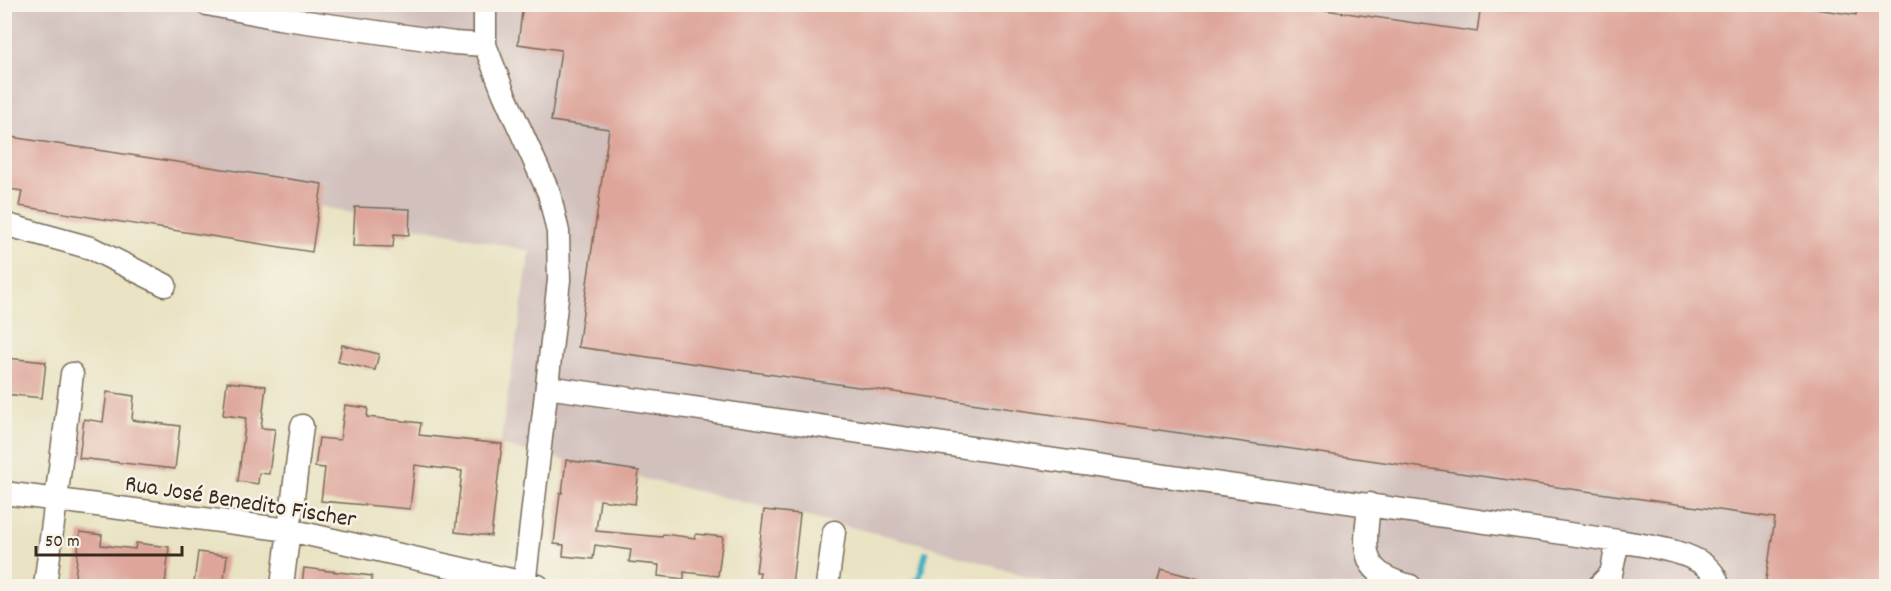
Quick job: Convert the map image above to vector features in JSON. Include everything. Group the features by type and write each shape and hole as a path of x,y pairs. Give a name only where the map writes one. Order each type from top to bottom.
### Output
{"street":[{"path":"207,4 279,18 454,43 485,45"},
{"path":"485,4 485,45 504,94 549,193 558,232 559,280 528,585"},
{"path":"4,224 91,248 165,285"},
{"path":"45,586 72,374"},
{"path":"547,387 1618,541 1669,550 1698,561 1717,579 1718,586"},
{"path":"282,586 302,426"},
{"name":"Rua José Benedito Fischer","path":"4,493 289,530 528,585"},
{"path":"1369,504 1365,551 1373,568 1395,583 1410,586"},
{"path":"827,586 834,532"},
{"path":"1599,586 1611,574 1618,541"}],"shaded area":[{"path":"5,5 1886,5 1886,586 1057,586 922,544 500,445 530,251 5,139"}],"building":[{"path":"523,4 1284,4 1477,32 1481,4 1781,4 1856,15 1857,4 1887,4 1887,586 1765,586 1775,518 578,347 609,129 551,121 561,50 518,44"},
{"path":"4,136 322,184 312,252 19,206 22,191 4,188"},
{"path":"355,207 410,209 409,235 394,234 393,247 353,246"},
{"path":"342,345 379,354 375,370 338,362"},
{"path":"6,358 46,362 42,398 4,394"},
{"path":"227,382 266,386 261,428 275,429 269,474 259,473 258,484 238,481 246,418 223,415"},
{"path":"107,392 134,396 132,420 180,426 175,469 79,458 84,419 103,422"},
{"path":"345,405 368,408 367,417 421,423 419,435 502,444 491,536 455,532 462,471 415,465 410,509 321,501 325,468 315,467 319,438 340,440"},
{"path":"566,460 639,471 635,504 600,500 596,531 662,537 663,534 695,538 696,534 723,537 718,576 684,572 684,579 658,576 659,565 629,562 631,550 595,545 593,559 563,556 564,545 554,544"},
{"path":"764,510 800,514 792,586 758,586 760,572 756,572"},
{"path":"80,532 102,535 101,545 135,549 136,543 169,547 165,585 142,583 141,586 74,586"},
{"path":"198,552 227,556 223,586 194,583"},
{"path":"304,568 372,576 371,586 302,586"},
{"path":"1161,569 1207,581 1207,586 1156,586"}],"waterway":[{"path":"906,586 919,579 926,553"}]}
